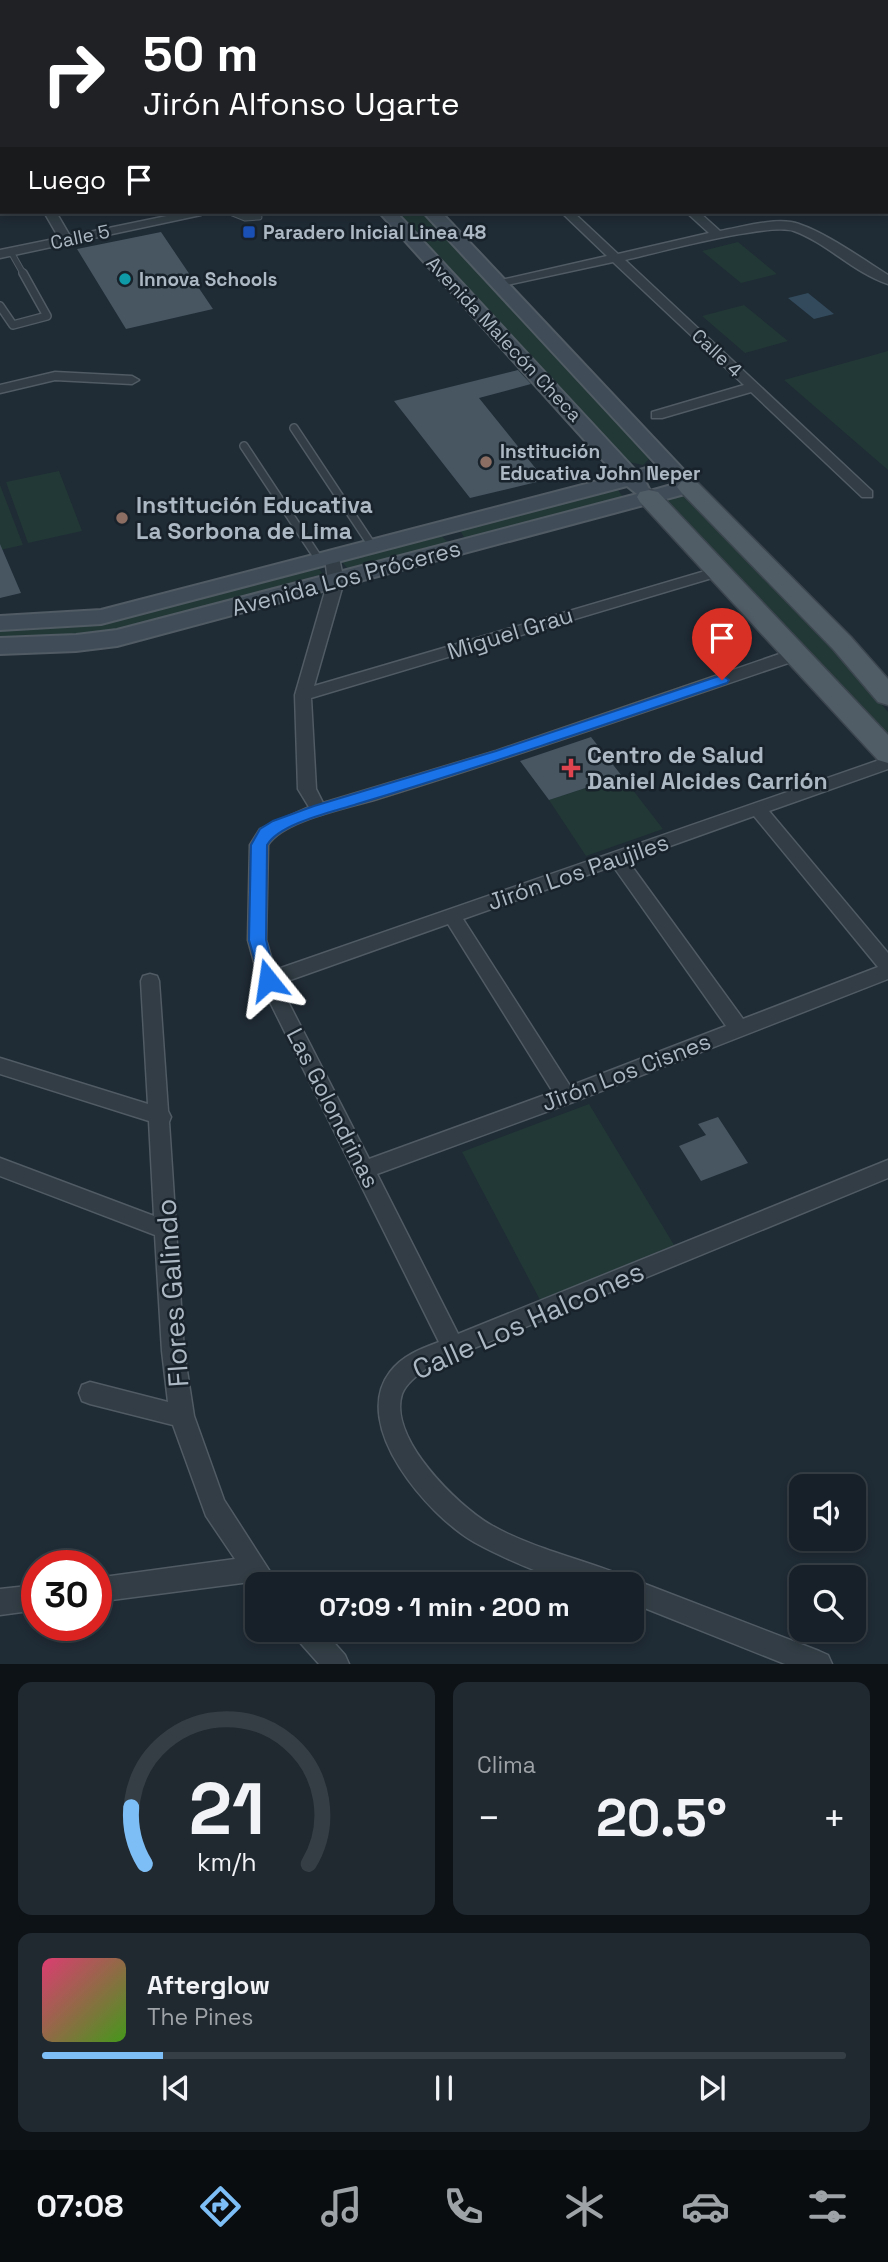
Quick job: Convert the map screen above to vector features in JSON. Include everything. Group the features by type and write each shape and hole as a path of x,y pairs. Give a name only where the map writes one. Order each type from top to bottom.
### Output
{"main road":[{"name":"Avenida Malecón Checa","path":"389,214 640,488"},
{"name":"Avenida Malecón Checa","path":"434,214 689,487"},
{"name":"Avenida Los Próceres","path":"0,646 76,643 117,638 336,581 462,547 640,488 671,468"},
{"name":"Avenida Los Próceres","path":"0,622 33,623 101,617 448,527 640,488 689,487"},
{"path":"689,487 842,643 888,696"},
{"path":"640,488 888,753"},
{"path":"448,527 462,547"}],"street":[{"path":"51,214 66,240"},
{"name":"Calle 5","path":"6,253 191,214"},
{"name":"Calle 4","path":"569,214 867,494"},
{"path":"694,214 718,235"},
{"path":"501,284 718,235 778,225 792,226 809,233 888,280"},
{"path":"0,389 55,376 132,380"},
{"path":"657,415 754,387"},
{"path":"326,560 336,581 303,695 307,789 319,810 502,755 794,655"},
{"name":"Miguel Grau","path":"303,695 717,572"},
{"name":"Jirón Los Paujiles","path":"268,980 888,763"},
{"path":"758,809 888,969"},
{"name":"Las Golondrinas","path":"319,810 279,825 266,834 259,845 257,940 268,980 453,1347"},
{"path":"617,858 738,1028"},
{"path":"452,916 566,1096"},
{"name":"Jirón Los Cisnes","path":"364,1170 566,1096 888,969"},
{"name":"Flores Galindo","path":"150,981 173,1351 182,1416 215,1508 258,1572"},
{"path":"0,1066 160,1117"},
{"path":"0,1167 166,1230"},
{"name":"Calle Los Halcones","path":"581,1572 484,1534 445,1505 412,1462 394,1429 389,1412 390,1394 397,1379 407,1368 453,1347 888,1169"},
{"path":"90,1393 182,1416"},
{"path":"112,1589 245,1577"},
{"path":"644,1596 819,1664"},
{"path":"0,1602 21,1599"},
{"path":"317,1642 336,1664"}],"lane":[{"path":"235,214 245,218 259,217"},
{"path":"0,306 13,325 47,316 6,253"},
{"path":"294,428 373,547"},
{"path":"244,446 326,560"}],"green space":[{"path":"398,214 423,214 650,453 649,459 643,465 624,461"},
{"path":"738,242 777,274 741,283 702,251"},
{"path":"744,305 788,341 745,353 702,316"},
{"path":"888,351 888,470 784,380"},
{"path":"59,471 82,531 28,543 6,482"},
{"path":"0,485 23,545 0,550"},
{"path":"611,489 618,490 623,497 620,501 471,538 464,537 461,532 463,528"},
{"path":"684,495 841,656 888,712 888,743 664,504 669,497"},
{"path":"439,534 449,543 350,571 342,562"},
{"path":"311,568 319,569 323,574 117,630 83,637 0,640 0,627 28,627"},
{"path":"622,776 663,829 586,856 549,800"},
{"path":"589,1104 674,1245 540,1300 462,1152"}],"water":[{"path":"808,293 834,314 814,319 788,298"}],"building":[{"path":"161,232 213,309 126,329 77,249"},
{"path":"518,370 531,384 479,398 545,480 470,498 394,401"},
{"path":"0,544 21,593 0,598"},
{"name":"Centro de Salud Daniel Alcides Carrión","path":"591,737 622,776 549,800 520,761"},
{"path":"718,1117 748,1163 701,1181 679,1146 706,1135 698,1124"}],"place":[{"name":"Paradero Inicial Linea 48","path":"249,232"},
{"name":"Innova Schools","path":"125,279"},
{"name":"Institución Educativa John Neper","path":"486,462"},
{"name":"Institución Educativa La Sorbona de Lima","path":"122,518"},
{"name":"Centro de Salud Daniel Alcides Carrión","path":"571,768"}],"route":[{"path":"268,980 257,940 259,845 266,834 279,825 319,810 502,755 722,680"}]}
